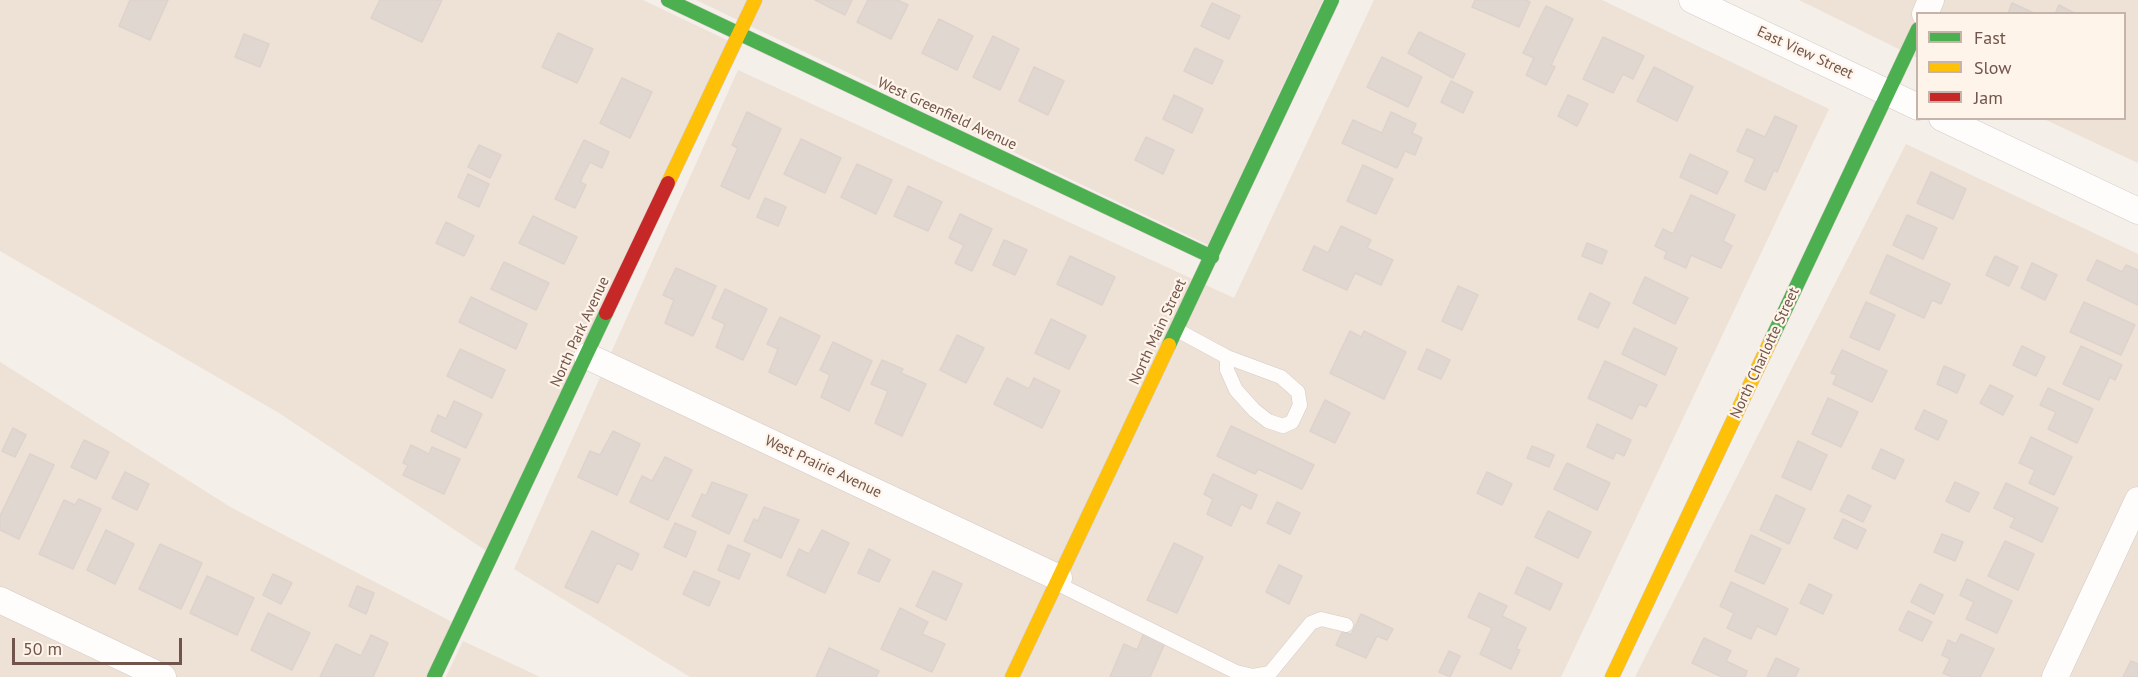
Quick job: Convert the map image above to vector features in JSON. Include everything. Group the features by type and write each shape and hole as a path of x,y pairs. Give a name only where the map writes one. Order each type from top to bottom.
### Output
{"street":[{"name":"West Greenfield Avenue","path":"668,0 1212,257"},
{"name":"North Park Avenue","path":"434,677 754,0"},
{"name":"North Main Street","path":"1012,677 1332,0"},
{"name":"East View Street","path":"1692,0 1916,107"},
{"name":"North Charlotte Street","path":"1612,677 1916,31"},
{"path":"1946,120 2138,212"},
{"name":"West Prairie Avenue","path":"587,356 1058,580"},
{"path":"2055,677 2138,500"},
{"path":"0,600 163,677"}],"lane":[{"path":"1177,330 1227,357 1281,377 1298,392 1300,405 1292,422 1283,426 1268,421 1254,410 1236,390 1227,370 1227,357"},
{"path":"1058,580 1236,672 1253,676 1270,673 1311,623 1321,619 1346,625"}],"shaded area":[{"path":"0,0 643,0 729,41 491,554 279,413 0,251"},
{"path":"696,0 1323,0 1208,245"},
{"path":"1374,0 1602,0 1829,109 1561,677 690,677 514,569 738,70 1234,298"},
{"path":"1799,0 2138,0 2138,163 2046,120 2126,120 2126,12 1916,12 1916,58"},
{"path":"1906,144 2138,254 2138,677 1635,677"},
{"path":"0,362 232,508 458,625 433,677 0,677"},
{"path":"463,641 540,677 446,677"}],"building":[{"path":"130,0 168,0 150,40 119,26"},
{"path":"380,0 442,0 422,42 371,18"},
{"path":"815,0 852,0 845,15"},
{"path":"868,0 897,0 908,5 891,39 857,22"},
{"path":"1475,0 1526,0 1530,2 1519,27 1472,7"},
{"path":"1212,3 1240,16 1229,39 1201,26"},
{"path":"2012,3 2032,12 2009,12"},
{"path":"2059,5 2072,12 2056,12"},
{"path":"1546,6 1573,19 1551,65 1555,67 1546,85 1526,75 1534,58 1523,53"},
{"path":"939,19 973,36 957,70 922,53"},
{"path":"1419,32 1465,54 1453,78 1408,53"},
{"path":"558,33 593,49 577,83 542,67"},
{"path":"244,34 269,44 260,67 235,57"},
{"path":"993,36 1019,49 1000,90 973,77"},
{"path":"1603,37 1644,56 1633,79 1623,74 1613,93 1583,79"},
{"path":"1195,48 1223,61 1212,84 1184,71"},
{"path":"1382,57 1422,77 1408,107 1367,87"},
{"path":"1034,67 1064,81 1048,115 1019,101"},
{"path":"1654,67 1693,87 1677,121 1637,101"},
{"path":"622,78 652,92 630,138 600,123"},
{"path":"1451,81 1473,92 1463,113 1441,102"},
{"path":"1174,95 1203,109 1192,133 1163,119"},
{"path":"1568,95 1588,104 1577,126 1558,116"},
{"path":"747,112 781,129 749,199 721,186 738,148 732,145"},
{"path":"1391,112 1416,124 1412,133 1422,138 1415,155 1405,151 1397,168 1342,143 1353,120 1382,133"},
{"path":"1775,116 1797,126 1777,172 1774,170 1765,190 1745,181 1755,159 1737,151 1747,129 1765,137"},
{"path":"1146,137 1174,150 1163,174 1135,160"},
{"path":"801,139 841,158 825,193 784,174"},
{"path":"584,140 609,152 602,168 590,162 580,182 586,185 575,208 555,199"},
{"path":"479,145 501,155 490,178 468,167"},
{"path":"1690,154 1728,172 1717,194 1680,177"},
{"path":"857,164 892,180 876,214 841,197"},
{"path":"1363,165 1393,179 1376,214 1347,201"},
{"path":"1931,172 1966,189 1953,219 1917,203"},
{"path":"468,174 489,184 479,207 458,197"},
{"path":"908,186 942,202 928,231 894,216"},
{"path":"1691,195 1735,215 1723,241 1732,246 1721,268 1691,255 1686,268 1664,258 1667,252 1655,246 1663,229 1673,234"},
{"path":"765,198 786,207 778,226 757,217"},
{"path":"960,214 992,229 972,271 955,263 964,245 949,238"},
{"path":"1907,215 1937,228 1923,259 1893,245"},
{"path":"533,216 577,237 564,264 519,243"},
{"path":"446,222 474,236 464,256 436,243"},
{"path":"1341,226 1371,240 1367,248 1393,260 1381,285 1355,273 1347,290 1303,270 1314,246 1328,253"},
{"path":"1004,240 1027,250 1015,275 993,265"},
{"path":"1587,243 1607,251 1602,264 1582,256"},
{"path":"1887,255 1950,284 1941,304 1932,300 1924,318 1870,293"},
{"path":"1070,256 1115,277 1102,305 1057,284"},
{"path":"1995,256 2018,267 2009,286 1986,275"},
{"path":"2097,260 2122,272 2126,265 2138,270 2138,305 2087,280"},
{"path":"504,262 549,283 536,310 491,289"},
{"path":"2032,263 2057,275 2045,300 2021,288"},
{"path":"676,268 716,286 693,336 665,323 674,300 663,295"},
{"path":"1645,277 1688,298 1675,324 1633,303"},
{"path":"1458,286 1478,295 1462,330 1442,321"},
{"path":"725,289 767,309 743,360 716,347 725,324 712,318"},
{"path":"1590,293 1610,303 1598,328 1578,319"},
{"path":"471,297 527,324 516,349 459,322"},
{"path":"1866,302 1895,315 1879,350 1850,337"},
{"path":"2084,302 2135,325 2121,355 2070,332"},
{"path":"780,317 820,336 796,385 769,372 778,349 767,344"},
{"path":"1051,319 1086,336 1069,369 1035,353"},
{"path":"1634,328 1677,348 1665,375 1622,354"},
{"path":"1350,331 1361,337 1364,331 1406,352 1384,399 1330,373"},
{"path":"957,335 984,348 966,383 940,370"},
{"path":"833,342 872,361 849,411 821,397 830,375 820,370"},
{"path":"2022,346 2045,357 2036,376 2013,365"},
{"path":"2081,346 2122,365 2115,380 2110,377 2099,400 2063,384"},
{"path":"460,349 505,370 492,398 447,376"},
{"path":"1427,349 1450,360 1441,379 1418,369"},
{"path":"1842,350 1887,371 1872,402 1833,384 1837,375 1831,373"},
{"path":"882,360 903,369 901,373 926,384 902,436 875,423 888,391 871,384"},
{"path":"1605,361 1657,385 1646,407 1639,404 1632,419 1588,398"},
{"path":"1944,366 1965,375 1957,393 1937,384"},
{"path":"1007,378 1029,389 1034,378 1060,391 1042,428 994,404"},
{"path":"1990,385 2013,396 2003,415 1980,403"},
{"path":"2048,388 2093,409 2077,443 2048,429 2056,412 2040,405"},
{"path":"1828,398 1858,412 1841,447 1812,434"},
{"path":"1325,400 1350,413 1335,443 1310,431"},
{"path":"454,401 482,414 466,448 431,431 438,415 446,419"},
{"path":"1924,410 1947,421 1938,440 1915,429"},
{"path":"1597,424 1631,440 1624,456 1616,452 1613,459 1587,447"},
{"path":"1231,426 1314,465 1302,489 1258,469 1255,474 1217,456"},
{"path":"13,428 26,435 15,457 2,451"},
{"path":"613,431 640,444 617,495 578,477 590,451 600,455"},
{"path":"2031,437 2072,457 2054,495 2029,483 2035,470 2019,463"},
{"path":"84,440 109,452 96,479 71,467"},
{"path":"1798,441 1827,455 1811,490 1782,477"},
{"path":"411,445 429,454 432,447 460,459 444,494 403,475 408,465 403,463"},
{"path":"1532,446 1554,455 1549,467 1527,458"},
{"path":"1881,449 1904,460 1895,479 1872,468"},
{"path":"30,454 54,465 19,539 0,530 0,516"},
{"path":"665,457 692,470 668,520 630,502 642,476 652,481"},
{"path":"1567,463 1610,483 1597,510 1554,489"},
{"path":"125,472 149,484 137,510 112,498"},
{"path":"1487,472 1512,484 1502,505 1477,493"},
{"path":"1213,474 1257,495 1251,509 1241,504 1231,526 1207,514 1213,499 1204,494"},
{"path":"712,482 747,495 729,534 692,516 702,494 706,496"},
{"path":"1955,482 1979,493 1969,512 1946,501"},
{"path":"2006,483 2058,508 2042,542 2010,527 2015,518 1994,508"},
{"path":"1776,495 1805,509 1789,544 1760,530"},
{"path":"1848,495 1871,506 1863,522 1840,511"},
{"path":"79,499 101,509 73,569 39,554 64,500 75,505"},
{"path":"1277,502 1300,513 1290,534 1267,523"},
{"path":"764,507 799,520 781,558 744,541 754,519 758,521"},
{"path":"1548,511 1591,532 1578,558 1535,537"},
{"path":"1843,519 1866,530 1857,549 1834,538"},
{"path":"675,523 696,532 686,557 664,547"},
{"path":"106,530 134,544 115,584 87,570"},
{"path":"822,530 849,543 825,593 787,575 799,549 809,554"},
{"path":"592,531 639,554 632,570 617,563 598,603 565,587"},
{"path":"1942,534 1963,542 1955,561 1934,552"},
{"path":"1751,535 1781,549 1764,584 1735,571"},
{"path":"2005,541 2034,554 2018,590 1988,576"},
{"path":"1174,543 1203,557 1177,613 1147,600"},
{"path":"160,544 202,563 181,609 139,589"},
{"path":"728,545 750,554 739,579 718,570"},
{"path":"869,549 890,560 879,582 858,573"},
{"path":"1279,565 1302,576 1289,604 1266,592"},
{"path":"1527,567 1562,584 1550,610 1515,593"},
{"path":"694,571 720,582 709,606 683,594"},
{"path":"933,571 962,584 946,620 916,606"},
{"path":"273,574 292,583 281,604 263,595"},
{"path":"207,576 254,598 237,635 190,613"},
{"path":"1967,579 2012,601 1997,633 1966,619 1974,602 1960,595"},
{"path":"1731,582 1788,609 1776,635 1757,626 1751,639 1727,628 1734,613 1720,606"},
{"path":"1809,584 1832,595 1823,614 1800,603"},
{"path":"1920,584 1943,595 1934,614 1911,602"},
{"path":"357,586 374,593 366,614 349,606"},
{"path":"1479,593 1507,606 1502,616 1526,628 1516,649 1520,650 1511,669 1480,654 1492,628 1468,617"},
{"path":"900,608 928,622 922,634 945,644 932,672 881,649"},
{"path":"1908,611 1932,622 1922,641 1899,630"},
{"path":"268,613 310,633 292,670 251,650"},
{"path":"1361,614 1393,629 1387,640 1377,636 1366,658 1336,645 1343,631 1351,635"},
{"path":"1144,633 1165,643 1150,677 1110,677 1124,644 1137,650"},
{"path":"1961,634 1994,649 1980,677 1952,677 1943,673 1950,659 1942,655 1948,640 1956,644"},
{"path":"371,635 388,643 373,677 320,677 336,644 361,656"},
{"path":"1704,638 1731,651 1726,661 1747,671 1745,677 1722,677 1692,663"},
{"path":"829,648 879,671 876,677 816,677"},
{"path":"1449,651 1460,656 1450,677 1439,672"},
{"path":"1776,658 1799,669 1795,677 1767,677"},
{"path":"2131,661 2138,664 2138,677 2123,677"}],"traffic: fast":[{"path":"668,0 1212,257"},
{"path":"1169,345 1332,0"},
{"path":"1771,340 1916,33"},
{"path":"434,677 606,313"}],"traffic: slow":[{"path":"668,183 755,0"},
{"path":"1612,677 1771,340"},
{"path":"1012,677 1169,345"}],"traffic: jam":[{"path":"606,313 668,183"}]}
